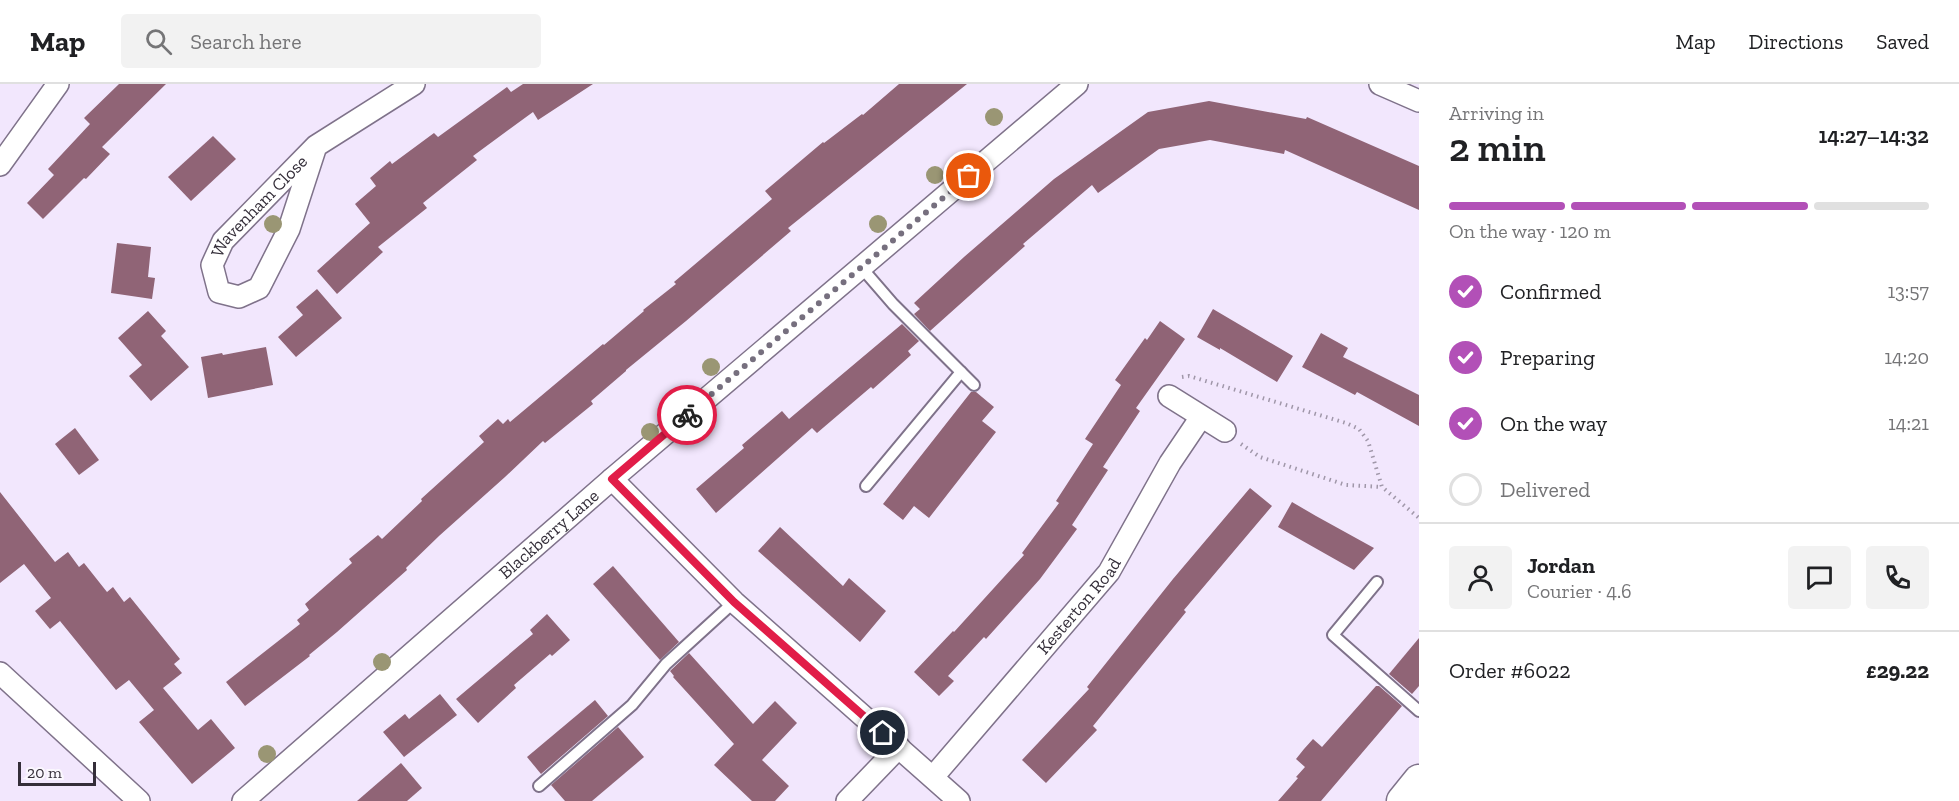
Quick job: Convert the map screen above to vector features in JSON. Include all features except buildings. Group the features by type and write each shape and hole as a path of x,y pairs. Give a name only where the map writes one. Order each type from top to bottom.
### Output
{"street":[{"path":"0,165 58,84"},
{"name":"Wavenham Close","path":"316,146 289,229 259,288 239,297 219,292 212,265 223,241 316,146 414,84"},
{"name":"Blackberry Lane","path":"243,801 612,479 1077,84"},
{"path":"1380,84 1419,101"},
{"path":"1169,396 1225,432"},
{"name":"Kesterton Road","path":"933,777 1109,572 1170,463 1201,417"},
{"path":"612,479 734,602 900,747 958,801"},
{"path":"0,673 139,801"},
{"path":"847,801 900,747"}],"lane":[{"path":"861,267 893,304 975,386"},
{"path":"866,486 961,372"},
{"path":"1377,582 1333,635 1419,711"},
{"path":"539,786 632,705 666,664 734,602"}],"path":[{"path":"1169,396 1172,382 1184,376 1190,376 1346,423 1359,429 1373,453 1382,487 1419,518"},
{"path":"1225,432 1260,458 1346,485 1382,487"}],"way so far":[{"path":"687,415 969,176"}],"route":[{"path":"687,415 612,479 734,602 883,733"}]}
